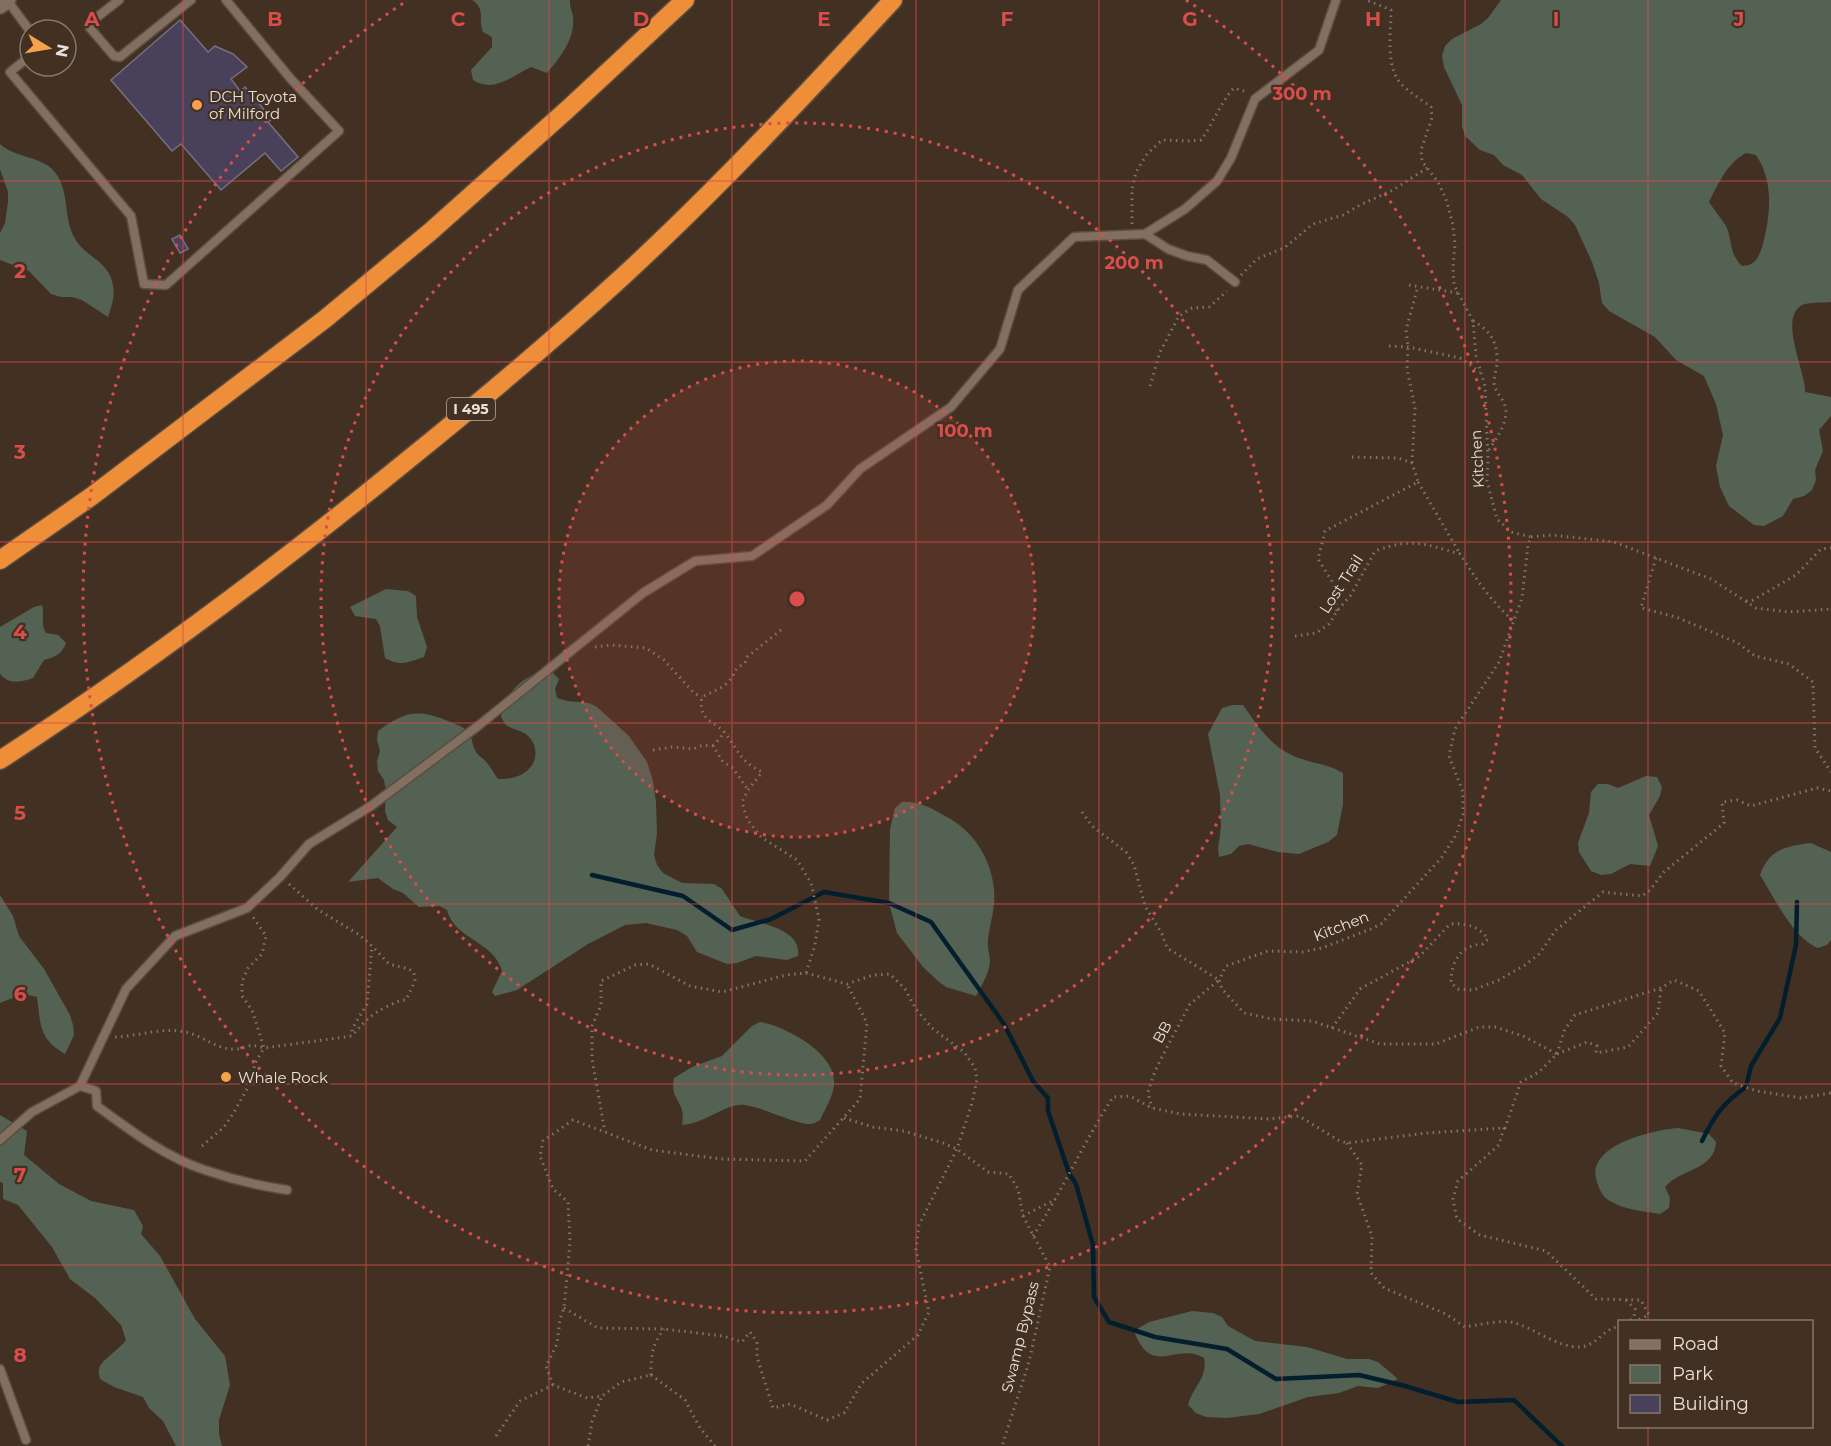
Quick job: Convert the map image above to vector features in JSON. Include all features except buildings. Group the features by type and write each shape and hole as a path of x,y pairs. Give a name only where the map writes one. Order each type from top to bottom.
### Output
{"highway":[{"path":"0,560 92,496 325,319 430,232 569,108 685,0"},
{"name":"I 495","path":"0,760 81,708 178,639 333,521 492,391 621,278 738,164 893,0"}],"main road":[{"path":"0,6 8,0"}],"lane":[{"path":"8,0 21,18"},
{"path":"119,0 92,21 90,28 114,56 120,57 191,0"},
{"path":"18,66 10,72 131,216 144,284 166,285 339,131 290,78 226,0"},
{"path":"0,1140 32,1112 80,1086 126,989 175,936 247,908 280,877 309,844 371,806 478,726 643,593 695,561 752,556 827,505 860,469 951,407 1000,349 1018,290 1074,237 1142,234 1185,209 1217,181 1232,158 1255,99 1319,50 1336,0"},
{"path":"1142,234 1168,249 1207,260 1235,282"},
{"path":"80,1086 96,1091 97,1106 134,1133 203,1170 262,1186 287,1190"},
{"path":"0,1370 26,1440"}],"path":[{"name":"Kitchen","path":"1219,980 1226,966 1268,951 1302,952 1322,948 1381,924 1442,857 1456,835 1463,814 1463,792 1449,756 1455,729 1499,662 1522,598 1528,545 1531,537 1511,532 1497,519 1487,481 1485,386 1476,356 1473,321 1455,285 1453,225 1446,200 1438,182 1422,161 1420,150 1432,118 1431,107 1407,90 1393,71 1391,10 1366,0"},
{"path":"1142,234 1132,224 1132,189 1136,172 1151,149 1162,140 1201,140 1211,127 1226,97 1234,88 1245,90 1255,99"},
{"path":"1150,386 1160,352 1179,316 1191,308 1209,307 1257,259 1284,248 1313,224 1343,215 1393,190 1427,168"},
{"path":"1409,285 1459,293"},
{"path":"1418,286 1406,330 1407,369 1415,408 1412,463 1418,482 1476,579 1498,608 1515,622"},
{"path":"1473,321 1486,328 1494,343 1497,363 1494,382 1496,392 1506,412 1503,426 1488,452"},
{"path":"1389,346 1408,347 1460,358 1481,373"},
{"path":"1351,457 1398,458 1412,463"},
{"path":"1337,611 1333,583 1318,560 1325,531 1418,482"},
{"path":"1531,537 1552,536 1614,542 1711,579 1756,608 1789,612 1831,609"},
{"name":"Lost Trail","path":"1295,636 1316,633 1329,624 1351,595 1375,551 1398,543 1416,542 1460,554"},
{"path":"1746,601 1753,600 1796,575 1821,549 1831,548"},
{"path":"1656,558 1641,608 1676,617 1738,643 1755,656 1789,664 1813,682 1815,748 1831,772"},
{"path":"702,697 723,687 735,668 745,663 747,657 781,630"},
{"path":"576,647 597,648 612,645 646,648 664,660 694,693 702,697"},
{"path":"702,697 700,705 706,717 724,732 746,764 762,772 742,802 747,819 761,837 797,860 811,883 819,919 815,945 806,973"},
{"path":"713,747 724,732"},
{"path":"653,750 672,747 693,749 703,745 713,747 723,762 734,768 748,790"},
{"path":"1332,1028 1360,989 1420,956 1450,924 1464,923 1480,929 1488,939 1483,944 1473,944 1459,953 1451,970 1451,983 1458,989 1473,990 1499,980 1525,965 1539,954 1556,930 1603,892 1642,896 1650,890 1664,872 1724,823 1722,802 1737,800 1751,806 1816,789 1831,791"},
{"path":"1082,812 1092,826 1126,852 1134,865 1145,906 1162,934 1167,948 1219,980 1222,989 1244,1013 1272,1020 1312,1021 1380,1044 1436,1044 1479,1027 1495,1027 1523,1035 1557,1054"},
{"path":"102,1038 150,1034 168,1029 191,1033 212,1044 233,1050 252,1044 264,1048 352,1036 378,1010 400,1000 406,1000 416,981 414,973 409,969 389,964 358,934 317,909 280,877"},
{"path":"202,1146 224,1127 234,1112 264,1048 252,1010 243,996 242,982 248,968 262,954 266,936 247,908"},
{"path":"352,1036 352,1029 367,1004 372,946"},
{"path":"564,1308 598,1328 664,1329 723,1336 742,1342 750,1332 757,1342 757,1357 773,1408 790,1404 827,1420 844,1413 862,1383 918,1335 929,1312 916,1250 919,1225 957,1149 977,1080 975,1068 964,1052 932,1028 916,1009 905,989 890,974 873,975 847,984 806,973 786,975 722,992 690,986 649,964 635,965 601,981 601,1005 592,1026 592,1059 605,1132"},
{"name":"BB","path":"1152,1108 1148,1092 1166,1049 1190,1004 1219,980"},
{"path":"1557,1054 1564,1030 1575,1015 1661,988 1674,980 1699,991 1725,1033 1721,1066 1733,1083 1757,1091 1801,1098 1831,1093"},
{"path":"715,1446 700,1428 685,1400 651,1375 621,1382 602,1396 587,1398 553,1384 546,1366 557,1344 560,1319 564,1308 570,1242 568,1202 553,1189 540,1156 543,1141 573,1120 652,1150 721,1159 805,1161 860,1099 867,1023 847,984"},
{"path":"1636,1320 1649,1315 1641,1300 1596,1299 1546,1251 1480,1235 1457,1219 1453,1199 1458,1181 1499,1145 1521,1082 1539,1072 1557,1054 1587,1042 1597,1046 1596,1053 1628,1047 1659,1013 1661,988"},
{"path":"1033,1236 1058,1198 1069,1173 1113,1097 1130,1096 1152,1108 1180,1114 1270,1119 1299,1116 1347,1143 1427,1133 1505,1128"},
{"path":"844,1118 873,1127 904,1131 957,1149"},
{"path":"1347,1143 1362,1165 1357,1194 1372,1236 1371,1273 1384,1288 1446,1314 1465,1327 1513,1322 1543,1336 1576,1347 1593,1344 1609,1328 1618,1326"},
{"name":"Swamp Bypass","path":"957,1149 988,1172 1009,1174 1018,1189 1023,1216 1050,1267 1029,1362 1002,1446"},
{"path":"1023,1216 1058,1198"},
{"path":"1625,1300 1635,1309 1632,1320"},
{"path":"651,1375 651,1360 655,1342 664,1329"},
{"path":"496,1436 520,1401 553,1384"},
{"path":"588,1446 592,1422 602,1396"}],"green space":[{"path":"472,0 570,0 573,26 569,41 547,73 531,67 502,82 480,84 473,80 471,70 492,47 492,37 483,32 479,7"},
{"path":"1501,0 1831,0 1831,302 1802,305 1795,312 1792,322 1805,392 1831,397 1831,416 1819,430 1823,451 1815,470 1816,480 1812,490 1804,496 1793,499 1783,516 1764,526 1754,525 1729,506 1720,487 1716,466 1723,435 1716,404 1704,376 1676,360 1655,337 1609,311 1602,303 1599,283 1592,262 1575,225 1568,217 1541,199 1522,175 1503,165 1494,155 1480,150 1465,136 1462,126 1462,105 1444,67 1442,56 1445,46 1452,39 1488,18","holes":["1746,153 1756,155 1762,165 1768,185 1768,218 1758,257 1750,265 1742,266 1733,251 1726,226 1709,202 1724,174 1734,162"]},
{"path":"0,144 6,149 49,166 59,178 74,237 83,249 100,262 112,281 114,295 108,317 82,300 51,294 29,271 0,260 0,233 5,223 8,192 0,169"},
{"path":"386,589 408,591 416,596 417,617 427,647 424,657 400,663 385,658 380,626 376,619 355,616 350,607"},
{"path":"42,605 43,626 46,633 58,635 66,643 58,654 44,660 33,678 20,681 7,680 0,674 0,627 34,607"},
{"path":"551,671 559,679 555,689 557,698 589,703 597,707 629,736 647,762 656,802 657,834 654,855 663,873 682,883 714,884 722,889 740,916 778,928 793,939 798,956 787,960 756,956 727,964 697,952 687,936 677,930 646,923 625,925 588,944 517,990 495,996 492,992 502,971 498,961 483,946 458,928 451,920 447,910 440,906 419,907 403,893 378,878 348,882 397,827 388,820 385,811 386,790 384,780 378,771 377,761 380,751 377,740 378,731 403,716 428,714 461,726 468,731 476,752 498,779 517,777 532,765 535,747 528,736 505,724 501,717 503,708 518,685 532,675"},
{"path":"1243,705 1268,738 1283,750 1343,773 1343,804 1337,835 1328,842 1299,854 1278,852 1248,844 1239,846 1231,854 1219,857 1220,795 1208,734 1222,708"},
{"path":"1646,776 1657,777 1662,787 1660,796 1649,815 1658,846 1650,866 1630,864 1611,874 1601,875 1591,871 1579,852 1578,843 1589,813 1591,792 1598,784 1608,784 1618,788"},
{"path":"902,802 925,806 955,822 979,846 989,866 994,895 988,942 990,962 976,996 946,987 938,981 923,967 897,933 889,903 890,829 895,808"},
{"path":"1811,843 1831,852 1831,940 1827,945 1818,948 1809,943 1792,926 1760,875 1768,859 1780,850"},
{"path":"0,895 13,916 19,936 44,969 70,1015 74,1035 65,1054 50,1042 42,1030 37,997 23,996 0,1003"},
{"path":"760,1022 794,1035 806,1042 826,1060 832,1070 834,1086 820,1120 812,1124 805,1124 752,1106 737,1105 691,1124 682,1125 682,1111 674,1092 674,1078 692,1067 722,1056 752,1026"},
{"path":"0,1115 27,1131 24,1155 59,1184 91,1201 134,1210 143,1226 141,1234 160,1256 195,1319 225,1356 230,1385 219,1420 222,1446 176,1446 163,1421 149,1408 143,1397 114,1387 100,1379 100,1366 126,1340 121,1325 95,1298 70,1279 52,1247 18,1205 3,1199 3,1183 0,1182"},
{"path":"1678,1128 1709,1134 1716,1142 1709,1159 1665,1187 1670,1198 1669,1208 1660,1214 1641,1211 1622,1206 1605,1197 1596,1178 1597,1166 1602,1156 1625,1141 1654,1132"},
{"path":"1192,1311 1213,1313 1222,1317 1228,1326 1255,1341 1307,1347 1347,1359 1369,1359 1378,1362 1398,1379 1378,1388 1358,1386 1339,1393 1308,1397 1259,1414 1227,1418 1206,1417 1196,1413 1188,1405 1202,1377 1204,1358 1184,1353 1157,1356 1149,1353 1141,1345 1134,1331 1149,1322"}],"waterway":[{"path":"592,875 683,896 732,930 771,919 824,892 889,903 931,922 1004,1024 1033,1081 1048,1098 1048,1111 1069,1173 1076,1184 1093,1245 1094,1297 1109,1322 1155,1337 1227,1349 1276,1379 1359,1375 1458,1402 1514,1400 1562,1446"},
{"path":"1702,1141 1720,1111 1746,1087 1751,1066 1780,1018 1796,945 1797,902"}],"place":[{"name":"DCH Toyota of Milford","path":"197,105"},
{"name":"Whale Rock","path":"226,1077"}]}
